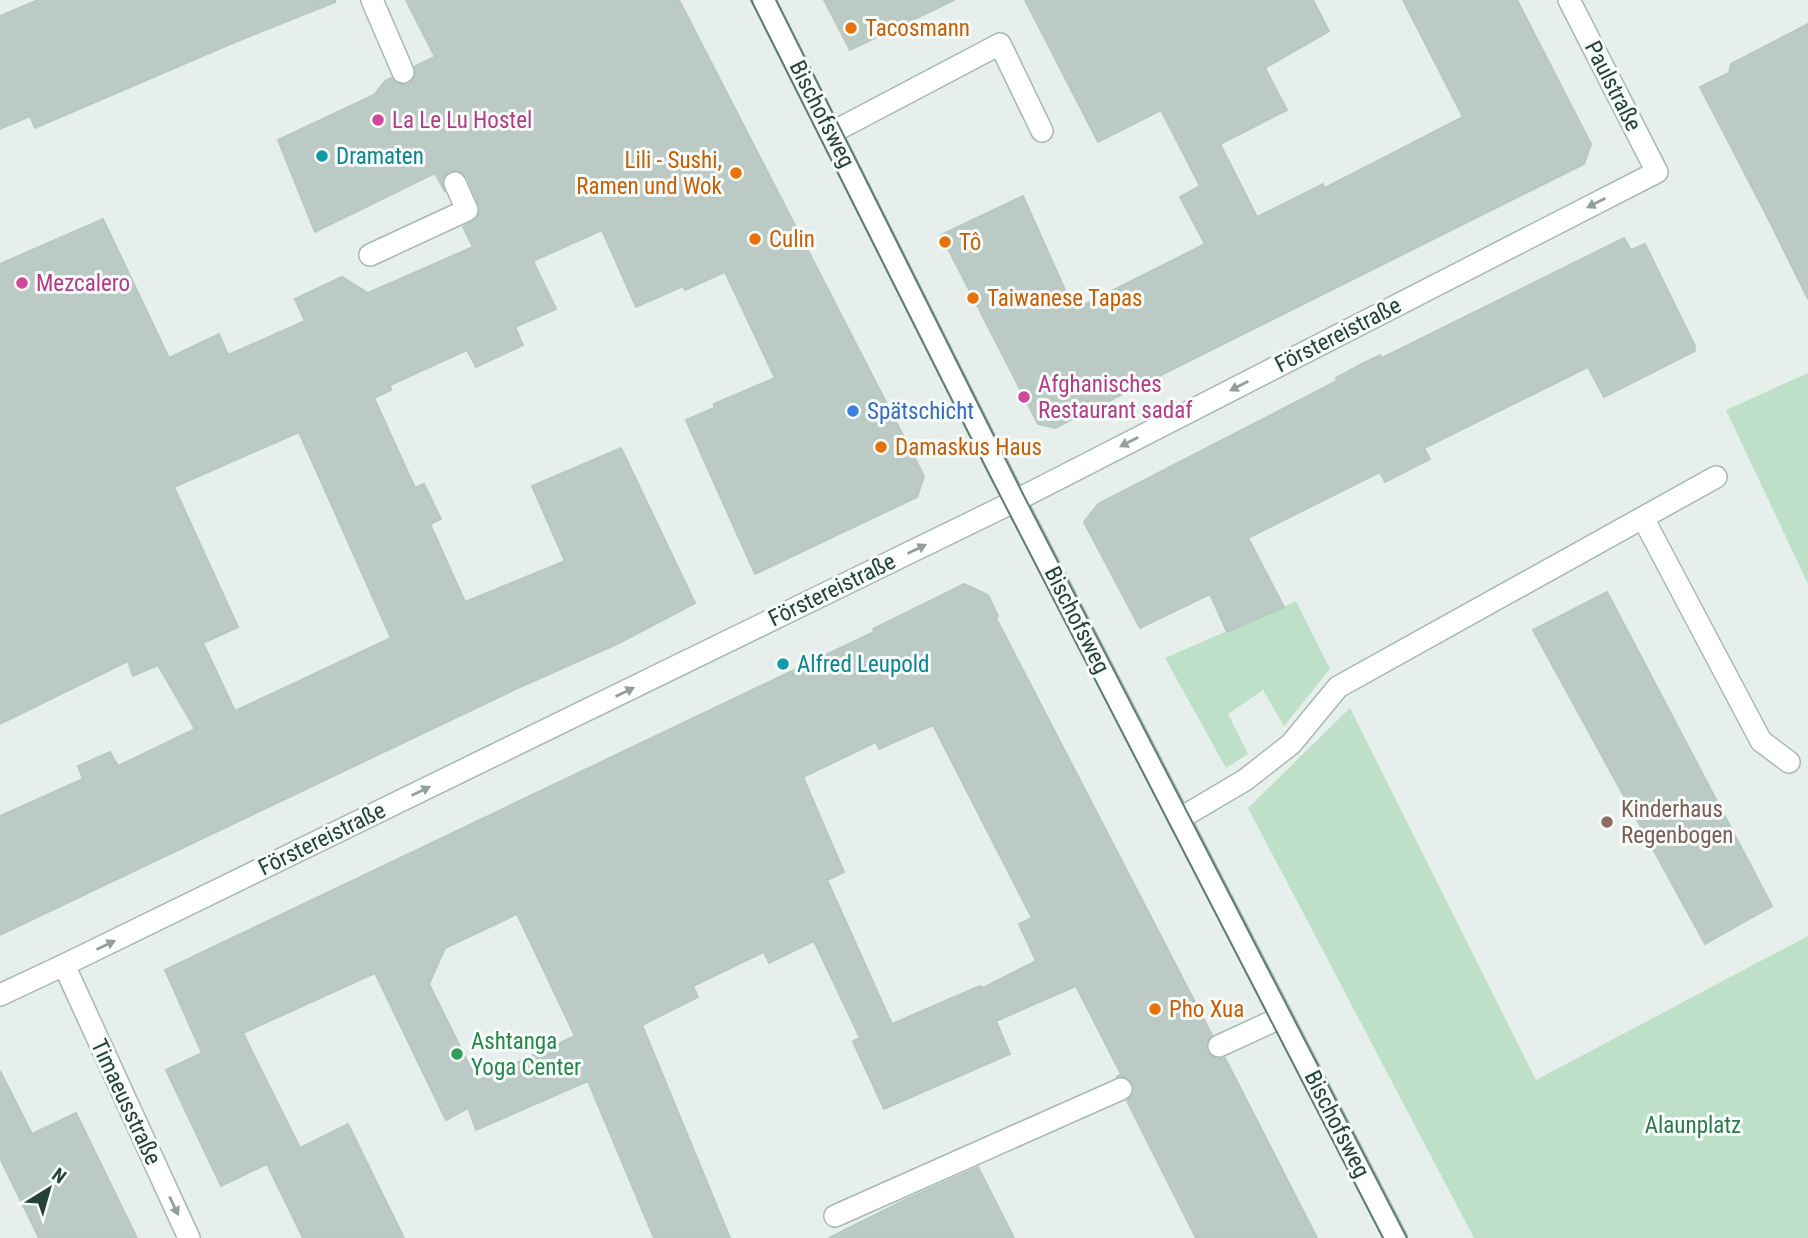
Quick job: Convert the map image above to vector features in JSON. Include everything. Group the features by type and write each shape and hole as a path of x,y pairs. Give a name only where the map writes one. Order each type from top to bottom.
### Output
{"street":[{"path":"372,0 403,72"},
{"name":"Bischofsweg","path":"764,0 1016,500 1396,1238"},
{"name":"Paulstraße","path":"1569,0 1657,172"},
{"path":"831,133 1000,44 1042,131"},
{"name":"Förstereistraße","path":"0,995 1016,500 1657,172"},
{"path":"370,255 467,210 455,183"},
{"path":"1179,818 1245,780 1291,744 1338,687 1716,477"},
{"path":"1643,518 1761,741 1789,762"},
{"name":"Timaeusstraße","path":"64,965 189,1238"},
{"path":"1219,1046 1282,1017"},
{"path":"835,1216 1121,1089"}],"green space":[{"path":"1808,373 1808,584 1726,410"},
{"path":"1296,601 1330,669 1284,726 1263,690 1228,714 1248,754 1226,768 1165,658"},
{"name":"Alaunplatz","path":"1350,708 1536,1080 1808,936 1808,1238 1474,1238 1248,808"}],"building":[{"path":"38,0 335,2 35,128 30,116 0,129 0,16"},
{"path":"406,0 679,0 924,476 917,497 755,574 686,420 714,408 714,404 775,378 725,272 685,290 683,286 636,307 602,230 533,261 556,309 515,327 523,345 476,367 467,350 390,385 391,390 374,398 415,488 424,484 441,519 430,524 465,602 565,561 532,486 621,448 695,603 617,644 520,687 0,935 0,816 83,779 78,766 110,752 118,766 195,729 158,665 133,676 128,661 0,724 0,264 103,219 169,358 219,334 228,355 305,321 295,299 342,277 368,293 473,247 463,227 477,218 479,205 467,177 456,170 449,171 444,176 442,182 445,192 435,173 315,232 278,140 374,95 385,81 391,78 401,85 409,84 416,74 415,66 435,57","holes":["299,432 391,638 235,711 203,643 238,627 174,487"]},
{"path":"824,0 954,0 850,50"},
{"path":"1025,0 1313,0 1329,31 1265,68 1287,110 1220,144 1257,217 1323,184 1325,188 1463,117 1403,0 1517,0 1591,144 1584,164 1055,428 1038,424 941,235 1023,196 1074,310 1205,244 1180,197 1200,186 1161,110 1098,142"},
{"path":"1808,24 1808,299 1700,87 1729,73 1731,64"},
{"path":"1624,238 1631,250 1645,244 1695,346 1695,351 1604,397 1588,367 1424,448 1430,459 1385,482 1380,472 1248,538 1284,607 1227,632 1210,594 1140,628 1084,522 1098,504 1337,381 1336,378 1358,366 1380,355 1382,358"},
{"path":"964,584 988,595 998,616 996,618 1212,1035 1206,1044 1207,1052 1217,1059 1225,1058 1317,1238 1196,1238 1127,1101 1134,1091 1133,1083 1123,1076 1116,1077 1121,1074 1076,986 996,1021 1010,1054 884,1109 854,1044 853,1041 860,1038 814,941 769,963 764,952 693,986 698,997 642,1025 730,1238 654,1238 588,1081 476,1130 468,1108 446,1120 375,973 243,1033 300,1148 348,1124 404,1238 303,1238 267,1164 221,1186 166,1070 202,1053 165,970 874,632 873,629","holes":["933,725 1032,918 1019,924 1036,961 983,988 980,986 892,1024 827,880 844,872 803,777 876,742 879,749","517,914 575,1036 477,1081 429,984 445,948"]},
{"path":"1607,592 1772,906 1705,944 1533,630"},
{"path":"0,1071 32,1134 76,1113 137,1238 39,1238 0,1158"},
{"path":"978,1167 1014,1238 829,1238 907,1199"}],"tram line":[{"path":"751,0 989,474 1383,1238"},
{"path":"776,0 1024,496 1407,1238"}],"place":[{"name":"Tacosmann","path":"851,28"},
{"name":"La Le Lu Hostel","path":"378,120"},
{"name":"Dramaten","path":"322,156"},
{"name":"Lili - Sushi, Ramen und Wok","path":"736,173"},
{"name":"Culin","path":"755,239"},
{"name":"Tô","path":"945,242"},
{"name":"Mezcalero","path":"22,283"},
{"name":"Taiwanese Tapas","path":"973,298"},
{"name":"Afghanisches Restaurant sadaf","path":"1024,397"},
{"name":"Spätschicht","path":"853,411"},
{"name":"Damaskus Haus","path":"881,447"},
{"name":"Alfred Leupold","path":"783,664"},
{"name":"Kinderhaus Regenbogen","path":"1607,822"},
{"name":"Pho Xua","path":"1155,1009"},
{"name":"Ashtanga Yoga Center","path":"457,1054"}]}
